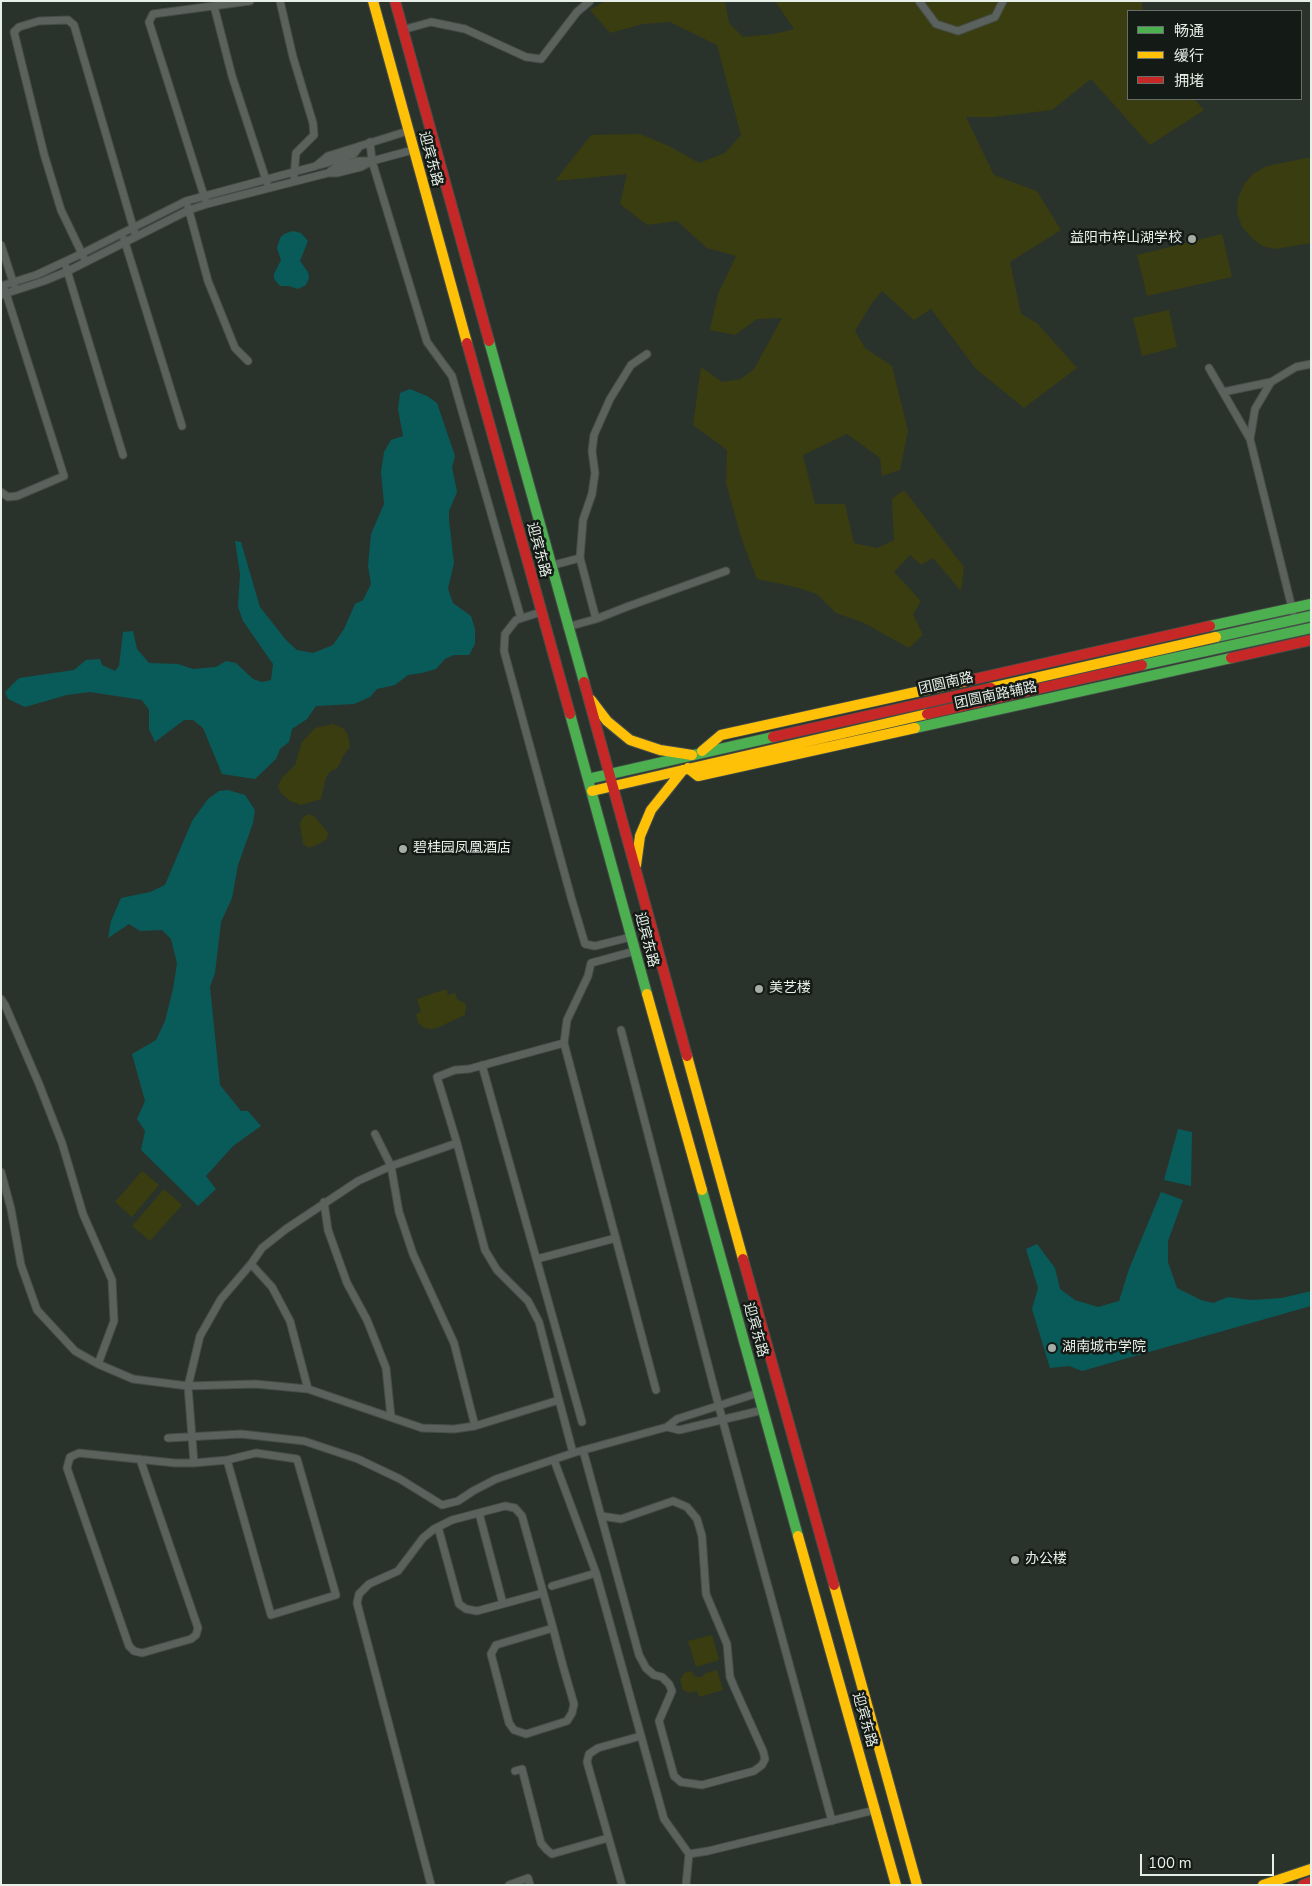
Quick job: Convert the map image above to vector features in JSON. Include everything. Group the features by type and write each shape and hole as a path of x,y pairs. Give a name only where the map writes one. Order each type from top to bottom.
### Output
{"main road":[{"name":"迎宾东路","path":"373,1 631,937 896,1885"},
{"name":"迎宾东路","path":"394,1 917,1885"},
{"name":"团圆南路辅路","path":"695,754 721,735 1311,604"},
{"name":"团圆南路","path":"588,779 1311,616"},
{"name":"团圆南路","path":"592,791 972,703 1311,628"},
{"name":"团圆南路辅路","path":"686,769 698,776 1311,640"},
{"path":"586,695 606,721 630,740 660,750 695,754"},
{"path":"635,870 640,836 651,810 686,769"},
{"path":"1263,1885 1311,1868"},
{"path":"1303,1885 1311,1882"}],"street":[{"path":"207,204 149,22 153,14 250,1"},
{"path":"280,1 293,57 313,123 314,135 296,153 293,173 295,181"},
{"path":"402,30 431,22 465,29 526,57 541,59 577,12 590,1"},
{"path":"919,1 936,24 958,31 995,17 1003,1"},
{"path":"214,6 232,76 269,188"},
{"path":"86,262 61,210 44,154 14,32 20,27 39,21 68,20 74,25 136,237"},
{"path":"1,492 8,497 18,496 64,476 2,285 36,274 82,254 186,201 353,155 361,145 408,132"},
{"path":"370,142 372,161 427,342 452,376 522,618"},
{"path":"4,294 68,271 189,210 328,173 336,167 359,161 372,161 414,150"},
{"path":"186,201 208,281 235,348 248,362"},
{"path":"122,234 182,426"},
{"path":"1,246 16,290"},
{"path":"63,262 68,271 123,455"},
{"path":"596,619 580,558 583,520 592,494 595,473 592,451 594,435 610,399 631,365 647,354"},
{"path":"1223,392 1271,382 1296,367 1311,364"},
{"path":"1209,368 1250,438 1295,620"},
{"path":"1250,438 1255,409 1271,382"},
{"path":"550,566 580,558"},
{"path":"567,627 596,619 726,572"},
{"path":"541,612 516,620 505,634 504,651 571,897 586,944 595,946 631,937"},
{"path":"635,951 591,963 588,976 567,1020 564,1043 656,1390"},
{"path":"1,1000 5,1005 39,1084 62,1143 83,1214 112,1280 114,1321 98,1364"},
{"path":"621,1030 722,1419 832,1821"},
{"path":"564,1043 469,1069 455,1070 437,1077 457,1143 485,1250 497,1270 528,1301 539,1322 573,1453"},
{"path":"482,1065 582,1422"},
{"path":"375,1134 391,1166 399,1212 413,1254 454,1343 475,1426"},
{"path":"194,1463 188,1386 200,1336 221,1299 262,1248 324,1202 358,1180 391,1166 457,1143"},
{"path":"1,1172 12,1209 21,1265 37,1310 75,1351 98,1364 133,1379 188,1386 255,1384 308,1389 422,1428 454,1429 475,1426 560,1400"},
{"path":"324,1202 328,1230 347,1283 367,1320 386,1368 391,1418"},
{"path":"537,1259 616,1238"},
{"path":"251,1264 272,1287 290,1321 308,1389"},
{"path":"667,1428 677,1418 719,1407 727,1402 758,1393"},
{"path":"168,1438 240,1434 304,1441 358,1459 400,1479 442,1505 458,1502 473,1491 496,1479 583,1450 667,1428 679,1430 763,1410"},
{"path":"583,1450 639,1655 646,1668 670,1684 672,1691 659,1721 674,1776 681,1782 702,1785 754,1771 765,1760 763,1751 730,1677 727,1644 706,1594 702,1536 697,1520 687,1506 673,1501 621,1519 602,1516"},
{"path":"140,1460 198,1628 196,1635 191,1639 142,1653 134,1651 129,1646 67,1468 70,1456 79,1452 175,1464 227,1460 256,1453 297,1459 336,1595 271,1615 227,1460"},
{"path":"554,1460 596,1573 664,1819 689,1854 686,1885"},
{"path":"431,1885 358,1603 359,1594 369,1584 398,1571 423,1538 438,1527 452,1520 505,1506 515,1508 522,1516 543,1593 553,1628 574,1704 572,1713 567,1721 526,1734 514,1730 509,1723 491,1654 496,1645 553,1628"},
{"path":"478,1513 503,1604"},
{"path":"438,1527 459,1604 466,1609 477,1611 543,1593"},
{"path":"552,1586 596,1573"},
{"path":"622,1885 587,1762 589,1754 598,1748 641,1736"},
{"path":"515,1771 522,1769 542,1843 552,1854 608,1838"},
{"path":"689,1854 875,1810"},
{"path":"509,1885 528,1878 530,1885"}],"green space":[{"path":"605,1 725,1 729,23 743,37 774,34 794,29 775,1 1142,1 1143,10 1127,10 1127,100 1195,100 1204,110 1150,145 1091,79 1052,110 994,117 966,117 994,175 1037,191 1061,230 1010,262 1021,314 1037,323 1077,368 1024,408 976,369 931,309 914,320 882,291 872,303 855,331 865,348 892,366 908,431 900,470 882,476 880,458 847,434 803,455 815,504 845,504 854,543 877,548 894,540 892,499 904,490 964,567 961,591 933,558 921,565 910,555 894,572 921,601 913,614 923,635 909,648 864,623 836,613 817,594 757,579 741,537 726,483 727,450 693,425 701,367 722,382 741,379 754,369 782,318 757,319 735,335 710,330 718,294 736,256 707,248 677,221 647,225 620,204 627,174 555,181 591,135 640,134 669,146 699,163 725,153 741,135 717,45 670,22 643,24 610,33 590,10"},
{"path":"1311,157 1311,243 1275,249 1262,246 1242,227 1237,213 1238,198 1244,184 1253,174 1267,166"},
{"path":"1222,234 1232,277 1147,296 1137,255"},
{"path":"1169,310 1177,347 1142,356 1133,318"},
{"path":"333,724 344,729 348,735 350,747 342,757 337,768 326,777 321,799 301,805 290,801 280,792 278,786 282,778 295,765 302,742 315,728"},
{"path":"309,814 315,817 328,833 327,839 309,848 303,844 300,825 302,818"},
{"path":"446,989 448,995 455,993 457,999 466,1004 465,1015 439,1027 432,1029 424,1028 418,1022 416,1014 421,1012 417,999"},
{"path":"142,1171 159,1185 132,1217 115,1202"},
{"path":"164,1189 182,1205 150,1241 132,1226"},
{"path":"712,1635 719,1660 696,1667 688,1641"},
{"path":"717,1670 723,1690 699,1697 697,1691 689,1693 683,1690 680,1680 684,1673 692,1671 693,1675 702,1677 706,1673"}],"water":[{"path":"293,231 301,233 308,241 300,261 308,272 309,278 306,285 298,289 280,286 274,279 274,274 281,260 277,248 280,238 284,234"},
{"path":"410,389 427,396 437,403 455,456 452,467 457,492 449,511 454,563 448,589 453,603 471,616 475,629 475,644 469,655 454,655 445,659 436,669 408,675 395,685 377,689 370,697 354,704 316,706 307,719 292,729 289,742 280,749 276,759 255,779 222,774 203,728 193,720 184,720 155,742 149,729 149,710 142,700 90,692 67,695 25,707 8,699 5,692 19,678 74,670 86,660 100,659 102,665 115,671 119,666 123,632 133,631 137,649 149,663 178,664 193,669 216,667 226,661 236,663 253,679 262,682 271,680 273,664 243,621 238,607 240,574 235,541 241,542 260,607 286,640 297,650 313,653 333,645 344,629 355,604 363,600 371,584 368,566 371,534 384,504 381,472 384,452 391,440 403,436 398,409 400,393"},
{"path":"228,790 245,795 255,810 253,823 238,865 232,898 221,922 215,973 210,987 220,1085 241,1111 248,1111 261,1126 233,1146 206,1176 216,1189 198,1206 141,1150 145,1131 137,1119 145,1101 132,1054 156,1040 165,1021 177,963 171,939 162,930 140,931 129,924 108,938 111,921 121,898 150,892 165,885 192,821 208,799 219,791"},
{"path":"1178,1129 1192,1132 1191,1186 1164,1180"},
{"path":"1161,1192 1183,1200 1168,1241 1168,1262 1177,1288 1201,1300 1213,1303 1228,1297 1251,1300 1282,1298 1311,1291 1311,1306 1082,1371 1069,1366 1050,1368 1032,1309 1038,1288 1026,1249 1037,1244 1055,1268 1060,1289 1075,1300 1098,1307 1119,1301 1129,1269"}],"traffic: fast":[{"path":"489,341 584,682"},
{"path":"1210,626 1311,604"},
{"path":"1216,637 1311,616"},
{"path":"1142,665 1311,628"},
{"path":"915,728 1231,658"},
{"path":"570,714 647,994"},
{"path":"588,779 773,737"},
{"path":"702,1190 798,1536"}],"traffic: slow":[{"path":"373,1 467,343"},
{"path":"991,688 1216,637"},
{"path":"702,751 721,735 966,681"},
{"path":"591,700 607,721 630,740 660,750 692,755"},
{"path":"592,791 927,714"},
{"path":"688,768 698,776 915,728"},
{"path":"636,865 640,836 651,810 683,770"},
{"path":"647,994 702,1190"},
{"path":"687,1056 743,1259"},
{"path":"798,1536 896,1885"},
{"path":"834,1585 917,1885"},
{"path":"1263,1885 1311,1869"}],"traffic: jam":[{"path":"395,1 489,341"},
{"path":"467,343 570,714"},
{"path":"966,681 1210,626"},
{"path":"1231,658 1311,640"},
{"path":"927,714 1142,665"},
{"path":"584,682 687,1056"},
{"path":"773,737 991,688"},
{"path":"743,1259 834,1585"},
{"path":"1303,1885 1311,1882"}],"place":[{"name":"益阳市梓山湖学校","path":"1192,239"},
{"name":"碧桂园凤凰酒店","path":"403,849"},
{"name":"美艺楼","path":"759,989"},
{"name":"湖南城市学院","path":"1052,1348"},
{"name":"办公楼","path":"1015,1560"}]}
